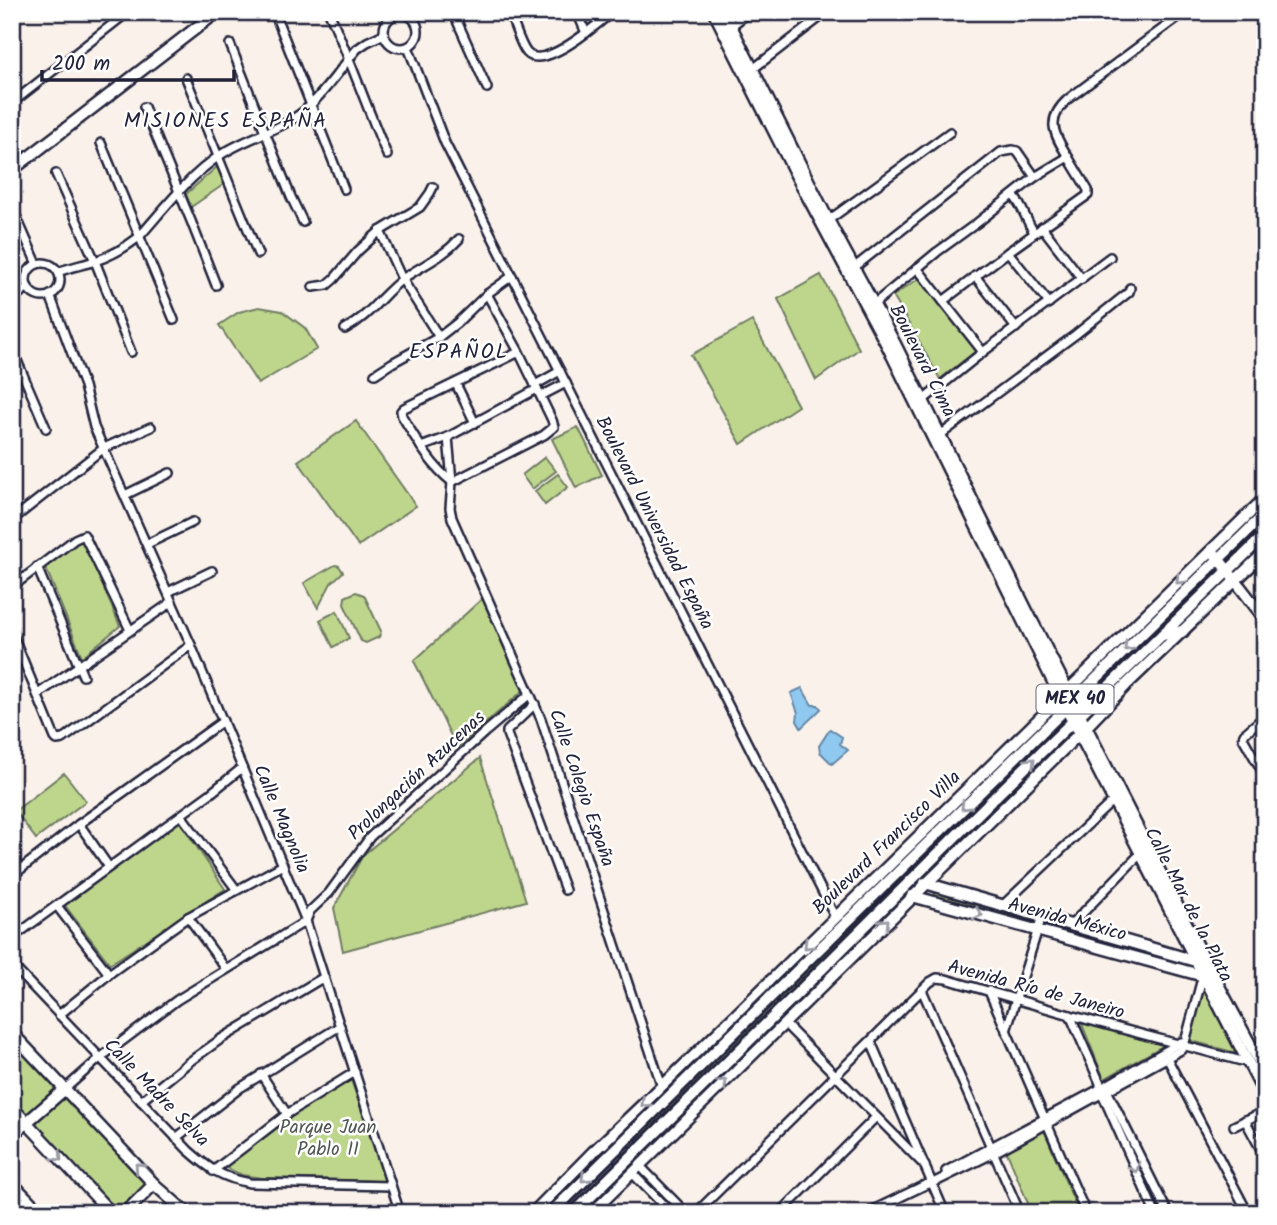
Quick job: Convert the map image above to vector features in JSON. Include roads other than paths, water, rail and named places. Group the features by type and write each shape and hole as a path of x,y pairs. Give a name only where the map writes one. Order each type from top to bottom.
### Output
{"main road":[{"path":"12,170 218,12"},
{"name":"Boulevard Cima","path":"713,12 753,69 800,174"},
{"name":"Boulevard Cima","path":"724,12 727,29 1117,797"},
{"name":"Boulevard Cima","path":"851,270 874,304 919,403"},
{"name":"Boulevard Francisco Villa","path":"551,1213 1010,763 1067,699 1215,554 1265,498"},
{"name":"Boulevard Francisco Villa","path":"1215,554 1265,514"},
{"name":"MEX 40","path":"574,1213 1162,635 1232,576 1265,535"},
{"path":"591,1213 1183,631 1232,576 1265,552"},
{"path":"1215,554 1265,619"},
{"path":"1162,635 1183,631"},
{"path":"1112,700 1115,682"},
{"name":"Boulevard Francisco Villa","path":"533,1213 1011,746 1067,699"},
{"path":"1010,763 1011,746"},
{"path":"1117,797 1263,1082"},
{"name":"Calle Mar de la Plata","path":"1117,797 1141,853 1202,962"},
{"name":"Avenida México","path":"925,883 1202,962"},
{"name":"Avenida México","path":"912,897 1208,975"},
{"name":"Calle Mar de la Plata","path":"1208,975 1249,1063 1263,1082"},
{"path":"12,1033 154,1184 189,1213"},
{"path":"12,1135 65,1088"},
{"path":"12,1107 111,1213"},
{"path":"125,1213 154,1184"}],"street":[{"path":"12,103 128,12"},
{"path":"329,12 387,155"},
{"path":"453,12 487,88"},
{"path":"509,12 526,51 536,57 566,47 612,12"},
{"path":"577,12 586,33"},
{"path":"727,29 749,12"},
{"path":"753,69 827,12"},
{"path":"943,300 1085,198 1089,193 1056,137 1054,121 1059,109 1068,99 1185,12"},
{"path":"275,14 344,189"},
{"path":"395,14 415,15 418,25 416,41 408,47 396,48 384,34 387,22 395,14"},
{"path":"58,272 117,252 139,237 179,192 219,156 288,121 311,104 357,49 384,34"},
{"path":"230,44 303,222"},
{"name":"Boulevard Universidad España","path":"408,47 445,143 835,917"},
{"path":"186,78 258,254"},
{"path":"144,107 216,285"},
{"path":"825,222 950,132"},
{"path":"101,143 174,320"},
{"path":"851,270 1002,152 1017,152 1035,177"},
{"path":"874,304 1035,177 1068,157"},
{"path":"56,174 95,261 131,352"},
{"path":"313,287 327,285 380,231 420,207 433,187"},
{"path":"1013,195 1021,205 1026,221 1038,230 1082,278"},
{"path":"12,207 37,264"},
{"path":"380,231 402,279 439,337"},
{"path":"345,329 370,311 402,279 445,254 459,239"},
{"path":"1008,252 1049,303"},
{"path":"919,403 1110,257"},
{"path":"37,264 48,264 58,272 57,289 50,295 38,296 28,287 26,277 37,264"},
{"path":"917,268 983,352"},
{"path":"374,374 439,337 487,294 512,276"},
{"path":"975,276 1016,328"},
{"path":"12,299 28,287"},
{"path":"937,438 1075,335 1129,292 1130,288"},
{"path":"452,482 554,429 538,390 487,294"},
{"name":"Calle Magnolia","path":"50,295 84,386 94,427 191,645 306,920 400,1213"},
{"path":"12,349 46,428"},
{"path":"452,482 440,472 421,447 401,411 519,352"},
{"path":"421,447 448,437 538,390 560,372"},
{"path":"538,390 566,383"},
{"path":"456,384 475,423"},
{"path":"12,520 104,448 151,427"},
{"path":"448,437 452,482"},
{"path":"125,495 170,473"},
{"name":"Calle Colegio España","path":"452,482 452,518 535,704 662,1087"},
{"path":"147,544 193,522"},
{"path":"12,587 84,535 131,630"},
{"path":"37,567 83,676"},
{"path":"168,592 212,571"},
{"path":"38,694 172,603"},
{"path":"12,633 57,740 63,739 191,645"},
{"name":"Prolongación Azucenas","path":"65,1088 177,1000 306,920 310,911 329,893 370,837 530,694"},
{"path":"535,704 507,731 565,890"},
{"path":"1265,716 1243,737 1265,776"},
{"path":"12,857 15,873 223,722"},
{"path":"12,939 243,768"},
{"path":"1003,905 1117,797"},
{"path":"181,815 236,889"},
{"path":"79,824 109,867"},
{"path":"1071,925 1141,853"},
{"path":"60,1015 109,974 188,917 283,865"},
{"path":"57,906 109,974"},
{"path":"1006,1031 1042,916"},
{"path":"188,917 226,969"},
{"name":"Calle Madre Selva","path":"12,965 176,1138 213,1171 250,1183 391,1186"},
{"path":"1103,1089 1181,1050 1201,982 1208,975"},
{"path":"141,1101 221,1039 324,976"},
{"name":"Avenida Río de Janeiro","path":"696,1213 934,979 942,978 1249,1063"},
{"path":"922,990 1020,1213"},
{"path":"989,991 1086,1213"},
{"path":"1070,1015 1155,1213"},
{"path":"784,1023 925,1166"},
{"path":"176,1138 261,1074 340,1026"},
{"path":"870,1042 925,1166 929,1183 945,1213"},
{"path":"867,1213 993,1151 1182,1043"},
{"path":"1167,1058 1250,1213 1265,1207"},
{"path":"213,1171 287,1114 355,1072"},
{"path":"261,1074 287,1114"},
{"path":"1103,1089 1168,1213"},
{"path":"1234,1126 1265,1111"},
{"path":"780,1213 876,1117"},
{"path":"1245,1121 1265,1157"},
{"path":"613,1133 635,1169 671,1213"},
{"path":"603,1143 686,1213"},
{"path":"12,1181 43,1213"},
{"path":"13,1213 28,1198"}],"water":[{"path":"802,688 812,705 818,705 821,709 801,728 791,693"},
{"path":"830,729 842,737 840,744 848,750 832,764 820,752 819,746"}],"district":[{"name":"MISIONES ESPAÑA","path":"226,121"},
{"name":"ESPAÑOL","path":"459,352"}],"park label":[{"name":"Parque Juan Pablo II","path":"328,1139"}]}
